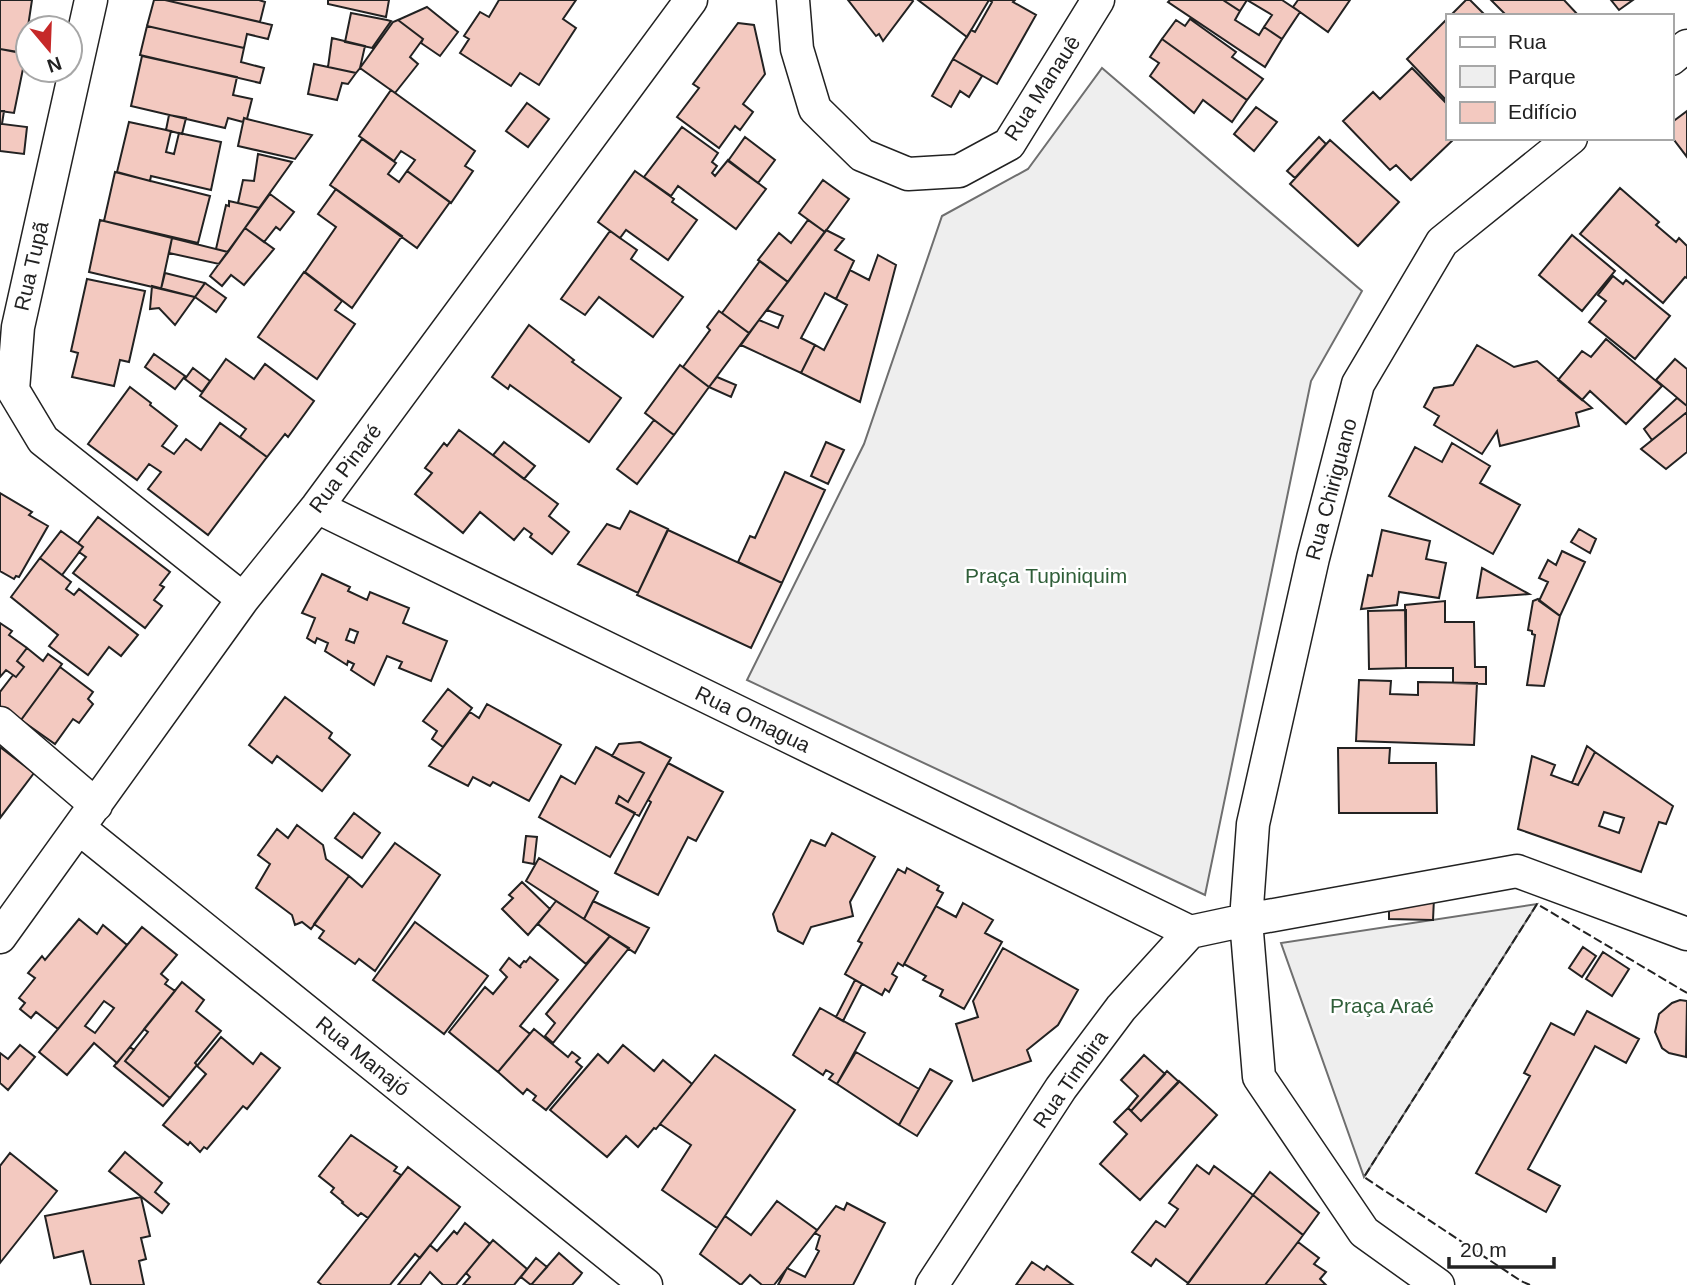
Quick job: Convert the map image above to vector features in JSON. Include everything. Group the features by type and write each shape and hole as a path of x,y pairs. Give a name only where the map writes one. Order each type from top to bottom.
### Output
{"street":[{"name":"Rua Tupã","path":"90,0 18,327 13,390 43,440 243,599"},
{"name":"Rua Pinaré","path":"0,937 243,599 317,506 691,0"},
{"name":"Rua Manauê","path":"793,0 797,49 815,109 862,155 908,174 959,171 1009,145 1098,0"},
{"path":"1673,57 1687,46"},
{"name":"Rua Chiriguano","path":"1246,920 1253,824 1312,558 1358,384 1442,242 1570,140"},
{"name":"Rua Omagua","path":"317,506 1190,932"},
{"name":"Rua Manajó","path":"0,723 87,816 646,1285"},
{"path":"1190,932 1517,871 1687,934"},
{"path":"1246,920 1259,1077 1364,1232 1438,1285"},
{"name":"Rua Timbira","path":"932,1285 1061,1088 1121,1008 1190,932"}],"green space":[{"name":"Praça Tupiniquim","path":"1102,68 1362,291 1311,381 1205,895 747,680 864,444 942,216 1028,169"},
{"name":"Praça Araé","path":"1537,904 1364,1177 1281,943"}],"building":[{"path":"0,0 32,0 30,14 14,14 14,51 0,49"},
{"path":"154,0 165,0 272,25 268,39 247,34 244,48 147,26"},
{"path":"165,0 259,0 265,2 260,22"},
{"path":"328,0 389,0 386,17 328,4"},
{"path":"499,0 576,0 563,19 576,28 539,85 520,73 511,86 460,53 469,39 464,36 480,12 489,17"},
{"path":"848,0 912,0 913,1 883,41"},
{"path":"918,0 989,0 967,37"},
{"path":"989,0 1015,0 1013,2 1036,15 997,84 953,59 971,30 975,32 992,2"},
{"path":"1223,0 1240,11 1235,20 1259,35 1264,27 1282,39 1265,67 1168,2"},
{"path":"1223,0 1247,0 1240,11"},
{"path":"1247,0 1282,0 1300,12 1282,39 1264,27 1272,15"},
{"path":"1298,0 1350,0 1328,32 1293,7"},
{"path":"1466,0 1470,0 1484,14 1452,14"},
{"path":"1491,0 1564,0 1577,14 1505,14"},
{"path":"1611,0 1633,0 1619,10"},
{"path":"427,7 458,32 440,56 421,43 423,39 398,20"},
{"path":"351,13 391,21 372,48 345,42"},
{"path":"1190,19 1236,52 1232,57 1263,79 1247,100 1162,39 1176,20 1185,26"},
{"path":"398,20 423,39 410,57 418,64 395,93 360,68 393,22"},
{"path":"1446,20 1446,100 1407,59"},
{"path":"738,23 754,25 765,74 743,104 753,112 740,130 735,126 719,148 677,117 699,88 693,84"},
{"path":"147,26 244,48 241,62 264,68 260,83 140,55"},
{"path":"332,38 365,46 360,68 356,73 328,67"},
{"path":"1162,39 1247,100 1232,122 1203,100 1194,113 1150,76 1159,63 1150,57"},
{"path":"0,49 14,52 14,84 20,84 14,113 0,111"},
{"path":"142,56 237,77 233,95 252,99 247,119 244,118 243,122 228,118 225,128 131,106"},
{"path":"953,59 982,76 969,97 960,91 951,107 932,96"},
{"path":"314,64 356,73 348,84 342,83 337,100 308,94"},
{"path":"1412,68 1446,103 1446,140 1453,140 1411,180 1396,165 1390,170 1343,121 1373,92 1380,99"},
{"path":"391,90 475,151 465,166 473,171 451,203 407,171 415,160 401,151 394,161 359,136"},
{"path":"527,103 549,119 528,147 506,131"},
{"path":"1256,107 1277,122 1254,151 1234,134"},
{"path":"0,111 4,111 2,124 27,127 24,154 0,151"},
{"path":"1687,111 1687,157 1673,139 1673,122"},
{"path":"169,115 186,118 182,134 166,130"},
{"path":"244,118 312,135 295,159 238,146"},
{"path":"129,122 171,131 166,152 174,154 179,133 221,142 211,190 151,176 150,181 117,172"},
{"path":"682,127 718,153 712,162 717,166 712,173 715,176 728,160 766,189 736,229 678,186 671,196 644,177"},
{"path":"745,137 775,160 758,183 728,161"},
{"path":"1319,137 1326,144 1295,178 1287,171"},
{"path":"362,139 396,163 388,174 399,182 407,171 450,202 417,248 330,185"},
{"path":"1330,140 1399,202 1358,246 1290,184"},
{"path":"258,154 292,162 259,208 238,203 243,180 254,181"},
{"path":"635,171 674,199 672,202 697,220 668,260 626,230 620,238 598,222"},
{"path":"115,172 210,196 198,243 104,221"},
{"path":"823,180 849,199 825,232 799,213"},
{"path":"1620,188 1659,222 1656,225 1676,242 1679,238 1687,246 1687,278 1685,277 1663,303 1580,234"},
{"path":"336,189 402,236 352,308 305,272 336,227 318,214"},
{"path":"270,194 294,212 280,230 276,227 264,242 245,228"},
{"path":"229,201 259,208 228,252 216,249"},
{"path":"100,220 172,238 161,289 89,272"},
{"path":"808,220 825,232 788,282 758,260 779,233 791,243"},
{"path":"245,228 274,249 244,285 231,275 222,286 210,276"},
{"path":"826,230 844,239 835,250 854,261 836,299 825,293 801,338 815,345 801,373 741,345 759,320 778,328 783,316 767,310"},
{"path":"610,231 637,250 631,259 683,297 653,337 599,297 585,315 561,299"},
{"path":"1572,235 1615,271 1582,311 1539,275"},
{"path":"172,238 228,252 219,264 169,253"},
{"path":"878,255 896,265 860,402 801,373 815,345 824,350 847,305 836,299 850,270 869,280"},
{"path":"760,261 788,282 749,333 722,313"},
{"path":"304,272 342,301 335,310 355,324 317,379 258,337"},
{"path":"165,273 205,283 195,297 161,289"},
{"path":"1613,276 1623,284 1626,280 1670,316 1635,359 1589,322 1606,301 1598,295"},
{"path":"87,279 145,291 129,362 120,360 114,386 72,377 78,353 71,351"},
{"path":"205,283 226,298 216,312 195,297"},
{"path":"152,286 195,297 175,325 159,308 150,309"},
{"path":"719,311 749,333 709,387 683,367 710,330 707,327"},
{"path":"529,325 574,360 572,362 621,398 589,442 510,385 508,389 492,377"},
{"path":"1606,339 1662,386 1626,424 1590,391 1582,400 1558,380 1582,351 1591,357"},
{"path":"1477,345 1514,367 1537,361 1592,408 1576,413 1579,426 1500,446 1497,431 1482,454 1434,425 1439,416 1424,407 1434,388 1453,385"},
{"path":"154,354 185,376 175,389 145,367"},
{"path":"226,359 254,379 265,364 314,401 288,437 285,434 267,457 240,437 246,429 200,396"},
{"path":"1675,359 1687,369 1687,406 1656,380"},
{"path":"680,365 709,387 674,435 645,413"},
{"path":"193,368 210,381 202,392 185,379"},
{"path":"717,377 736,385 731,397 709,387"},
{"path":"130,387 177,426 162,446 174,454 186,439 201,450 220,423 267,457 208,535 148,489 161,472 149,464 137,480 88,444"},
{"path":"1677,398 1687,406 1687,412 1652,440 1644,429"},
{"path":"1687,412 1687,452 1666,469 1641,449"},
{"path":"654,420 674,435 637,484 617,469"},
{"path":"459,430 558,504 549,516 569,532 552,554 530,537 532,534 524,528 514,540 480,512 463,533 415,494 432,473 425,468 444,443 447,446"},
{"path":"504,442 535,466 524,479 493,455"},
{"path":"826,442 844,450 828,484 811,476"},
{"path":"1452,443 1490,466 1480,483 1520,505 1493,554 1389,496 1415,447 1442,462"},
{"path":"785,472 825,490 782,583 738,562 750,536 755,538"},
{"path":"0,493 32,512 29,515 48,526 19,577 14,579 0,571"},
{"path":"630,511 668,529 638,593 578,564 607,524 620,529"},
{"path":"98,517 170,572 160,585 164,587 154,600 162,606 145,628 73,573 86,557 79,552 83,547 78,543"},
{"path":"1579,529 1596,539 1590,553 1571,542"},
{"path":"668,530 782,583 751,648 637,595"},
{"path":"1382,530 1430,541 1426,559 1446,563 1439,598 1399,592 1397,605 1361,609 1368,575 1372,576"},
{"path":"61,531 83,547 62,575 40,558"},
{"path":"1562,551 1585,562 1560,616 1539,601 1548,582 1539,578 1548,560 1556,565"},
{"path":"40,558 71,582 66,589 74,595 79,589 138,635 121,656 109,647 88,675 49,646 58,635 11,597"},
{"path":"1482,568 1529,594 1477,598"},
{"path":"322,574 350,587 348,591 367,600 370,592 409,608 403,623 447,641 431,681 399,668 402,662 387,656 374,685 351,670 354,664 348,661 347,665 325,651 328,643 317,638 315,643 307,638 315,618 302,613","holes":["350,629 358,632 354,643 346,640"]},
{"path":"1538,599 1560,616 1544,686 1527,685 1535,635 1528,630 1533,601"},
{"path":"1445,601 1445,622 1474,622 1475,667 1486,667 1486,684 1453,683 1453,668 1406,668 1405,605"},
{"path":"1406,610 1406,668 1369,669 1368,611"},
{"path":"0,623 12,631 9,635 27,648 17,661 24,667 16,677 6,670 0,677"},
{"path":"27,648 43,661 48,654 62,664 21,720 8,710 0,710 0,692 13,675 16,677 24,667 17,661"},
{"path":"60,667 93,692 88,699 93,704 79,723 73,719 55,744 21,720"},
{"path":"1359,680 1391,681 1390,694 1418,695 1418,682 1477,683 1474,745 1356,741"},
{"path":"448,689 472,708 443,747 432,739 437,731 423,721"},
{"path":"285,697 332,733 329,738 350,755 322,791 277,756 272,763 249,745"},
{"path":"487,704 561,745 529,801 493,782 490,786 473,777 468,786 429,766 470,712 479,718"},
{"path":"640,742 671,758 639,816 616,803 619,796 628,802 644,773 612,756 619,744"},
{"path":"1587,746 1595,752 1578,785 1572,783"},
{"path":"0,747 34,773 0,818"},
{"path":"596,747 644,773 628,802 619,796 616,803 635,813 610,857 539,817 561,776 575,784"},
{"path":"1338,748 1390,748 1389,763 1436,763 1437,813 1339,813"},
{"path":"1595,752 1673,806 1666,824 1659,822 1641,872 1518,829 1532,756 1555,765 1551,775 1578,785","holes":["1604,812 1624,818 1619,833 1599,826"]},
{"path":"668,763 723,792 696,841 688,837 658,895 615,873"},
{"path":"354,813 380,833 362,858 335,838"},
{"path":"297,825 323,845 326,859 349,876 311,929 302,922 295,925 292,915 256,888 270,864 258,855 277,829 288,838"},
{"path":"832,833 875,857 850,902 853,916 811,927 803,944 778,931 773,914 811,840 825,846"},
{"path":"526,836 537,837 534,864 523,862"},
{"path":"395,843 440,875 375,971 359,959 355,964 319,938 324,931 314,924 349,876 362,887"},
{"path":"539,858 598,892 584,919 526,881"},
{"path":"907,868 939,886 937,890 943,893 903,966 898,963 892,974 897,977 889,992 885,989 882,995 845,974 862,943 858,941 898,869 905,873"},
{"path":"522,882 550,909 528,935 502,909 513,898 509,895"},
{"path":"1389,897 1434,898 1433,920 1389,919"},
{"path":"556,901 610,936 586,964 538,924"},
{"path":"593,901 649,928 635,953 584,919"},
{"path":"963,903 993,920 985,933 1002,942 964,1009 940,996 943,990 923,980 926,976 904,964 936,906 956,917"},
{"path":"79,919 97,934 103,925 127,945 58,1029 36,1012 31,1018 20,1009 25,1003 19,998 35,978 28,973 42,956 45,960"},
{"path":"415,922 488,976 444,1034 373,980"},
{"path":"142,927 177,955 161,974 168,980 165,984 175,991 117,1063 94,1043 67,1075 39,1052","holes":["104,1001 114,1008 95,1033 85,1026"]},
{"path":"610,936 629,948 553,1043 545,1036 555,1023 546,1014"},
{"path":"1583,947 1596,956 1582,977 1569,968"},
{"path":"1003,948 1078,990 1058,1025 1027,1050 1031,1061 973,1081 956,1024 978,1017 973,1001"},
{"path":"1603,952 1629,969 1612,996 1586,979"},
{"path":"530,957 558,980 520,1026 530,1034 498,1072 449,1032 485,987 493,994 507,977 500,970 509,958 521,968 524,961"},
{"path":"855,980 862,984 843,1021 836,1017"},
{"path":"182,982 204,1000 196,1011 221,1031 170,1098 125,1061 148,1032 144,1029"},
{"path":"1680,1000 1687,1001 1686,1057 1669,1053 1662,1048 1655,1032 1659,1014"},
{"path":"820,1008 865,1033 837,1084 829,1079 833,1074 826,1070 823,1075 793,1055"},
{"path":"1587,1011 1639,1039 1626,1063 1595,1046 1528,1169 1560,1186 1546,1212 1476,1173 1530,1076 1524,1073 1551,1023 1574,1035"},
{"path":"534,1029 568,1057 572,1052 580,1058 576,1062 582,1067 546,1110 533,1100 536,1096 527,1089 523,1094 498,1072"},
{"path":"221,1037 253,1064 261,1053 280,1068 247,1109 243,1106 207,1149 204,1147 200,1152 190,1142 188,1145 163,1125 206,1074 197,1066"},
{"path":"20,1045 35,1057 8,1090 0,1083 0,1053 8,1059"},
{"path":"623,1045 654,1071 663,1060 692,1084 638,1147 626,1136 607,1157 550,1110 598,1054 608,1063"},
{"path":"130,1047 134,1050 125,1061 170,1098 163,1106 114,1066"},
{"path":"856,1052 919,1089 899,1125 837,1084"},
{"path":"715,1055 795,1110 717,1228 662,1190 691,1145 660,1124"},
{"path":"1144,1055 1165,1074 1131,1111 1128,1108 1138,1096 1121,1080"},
{"path":"930,1069 952,1081 917,1136 899,1125"},
{"path":"1167,1071 1179,1082 1141,1121 1131,1111"},
{"path":"1179,1081 1217,1115 1140,1200 1100,1164 1127,1134 1114,1122 1128,1108 1141,1121"},
{"path":"351,1135 397,1167 394,1171 401,1175 368,1218 361,1213 358,1216 342,1203 331,1192 334,1188 319,1176"},
{"path":"125,1152 162,1183 155,1192 169,1204 162,1213 109,1171"},
{"path":"10,1153 57,1191 0,1263 0,1166"},
{"path":"1197,1165 1209,1174 1214,1166 1253,1195 1188,1283 1156,1259 1151,1266 1132,1252 1156,1221 1165,1227 1178,1209 1169,1203"},
{"path":"408,1167 460,1207 420,1258 415,1254 390,1285 322,1285 318,1282"},
{"path":"1270,1172 1319,1213 1303,1235 1253,1195"},
{"path":"1253,1195 1303,1235 1298,1242 1265,1285 1187,1285"},
{"path":"141,1197 150,1236 141,1238 146,1259 139,1261 144,1285 91,1285 83,1251 54,1258 45,1216"},
{"path":"777,1201 817,1230 774,1285 762,1285 750,1275 741,1285 700,1254 725,1216 751,1235"},
{"path":"847,1203 885,1223 853,1285 778,1285 787,1268 805,1277 819,1251 816,1249 820,1236 815,1233 836,1206 844,1210"},
{"path":"465,1223 490,1244 456,1285 443,1285 430,1272 420,1285 398,1285 430,1245 437,1251 454,1231 457,1234"},
{"path":"493,1240 527,1269 514,1285 463,1285 470,1277 466,1273"},
{"path":"1298,1242 1319,1258 1314,1264 1326,1272 1320,1279 1326,1285 1265,1285"},
{"path":"559,1253 582,1273 572,1285 531,1285"},
{"path":"536,1258 547,1267 531,1285 521,1277"},
{"path":"1032,1262 1044,1270 1047,1266 1073,1285 1016,1285"}],"fence":[{"path":"1530,1285 1364,1177 1537,904 1687,993"}]}
